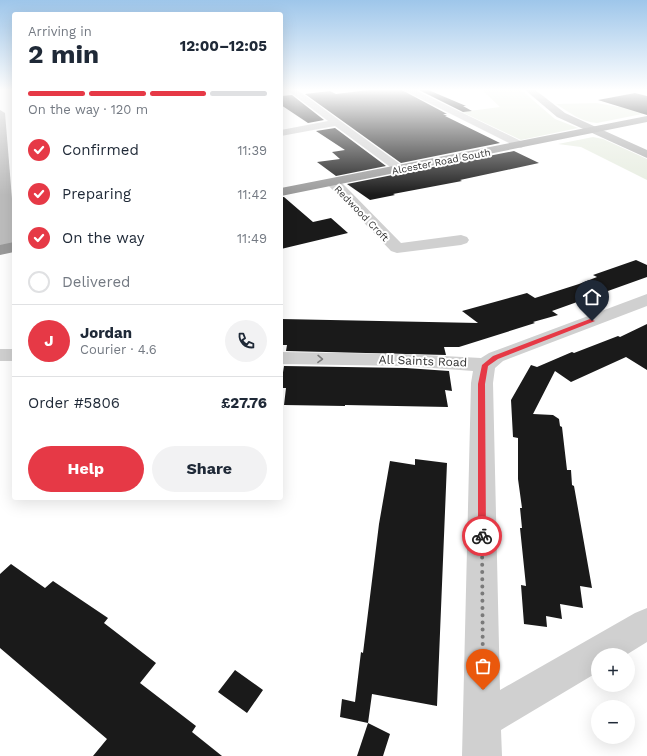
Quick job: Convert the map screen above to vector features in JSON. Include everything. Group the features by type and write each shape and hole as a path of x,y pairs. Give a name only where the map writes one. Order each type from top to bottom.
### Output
{"highway":[{"name":"Alcester Road South","path":"283,192 622,124"}],"main road":[{"path":"1,124 7,248"},
{"path":"581,124 647,154"}],"street":[{"path":"283,132 329,124"},
{"path":"339,124 400,169"},
{"path":"477,124 520,145"},
{"name":"Redwood Croft","path":"333,182 355,203 365,218 397,248 461,240"},
{"name":"All Saints Road","path":"283,358 406,360 485,365 496,357 647,300"},
{"path":"0,355 12,355"},
{"path":"482,756 482,384 485,365"},
{"path":"483,720 647,624"}],"shaded area":[{"path":"488,124 568,124 578,128 521,140"},
{"path":"593,137 603,139 647,159 647,180 581,147 558,144"}],"building":[{"path":"347,124 462,124 500,143 401,163"},
{"path":"335,128 386,166 336,176 317,162 340,159 332,152 345,150 316,131"},
{"path":"514,151 539,163 370,200 347,184"},
{"path":"283,197 313,222 331,218 348,233 283,249"},
{"path":"636,260 647,265 647,277 552,311 558,315 533,322 535,323 459,347 444,347 446,355 286,351 287,345 283,345 283,319 478,323 462,311 527,293 535,298 597,277 593,275"},
{"path":"647,324 647,370 626,357 571,382 555,371 533,414 553,415 559,419 560,426 562,427 567,470 571,470 572,485 574,486 592,588 580,586 583,608 560,604 562,619 546,616 547,627 524,624 521,585 526,586 520,528 522,528 520,508 522,508 518,479 518,438 513,437 511,400 531,365 537,367 572,352 574,353 618,336 620,337"},
{"path":"284,366 406,368 449,371 452,391 445,390 448,407 284,405 286,388 283,388"},
{"path":"415,459 447,463 437,706 372,694 368,723 340,717 342,699 355,702 361,652 363,653 379,524 390,461 415,465"},
{"path":"11,564 45,588 53,581 108,618 104,623 156,663 140,683 196,726 192,732 222,756 93,756 107,739 0,648 0,574"},
{"path":"235,670 263,690 247,713 218,692"},
{"path":"368,723 390,734 383,756 357,756"}],"way so far":[{"path":"482,536 483,690"}],"route":[{"path":"482,536 482,384 485,365 496,357 592,321"}]}
